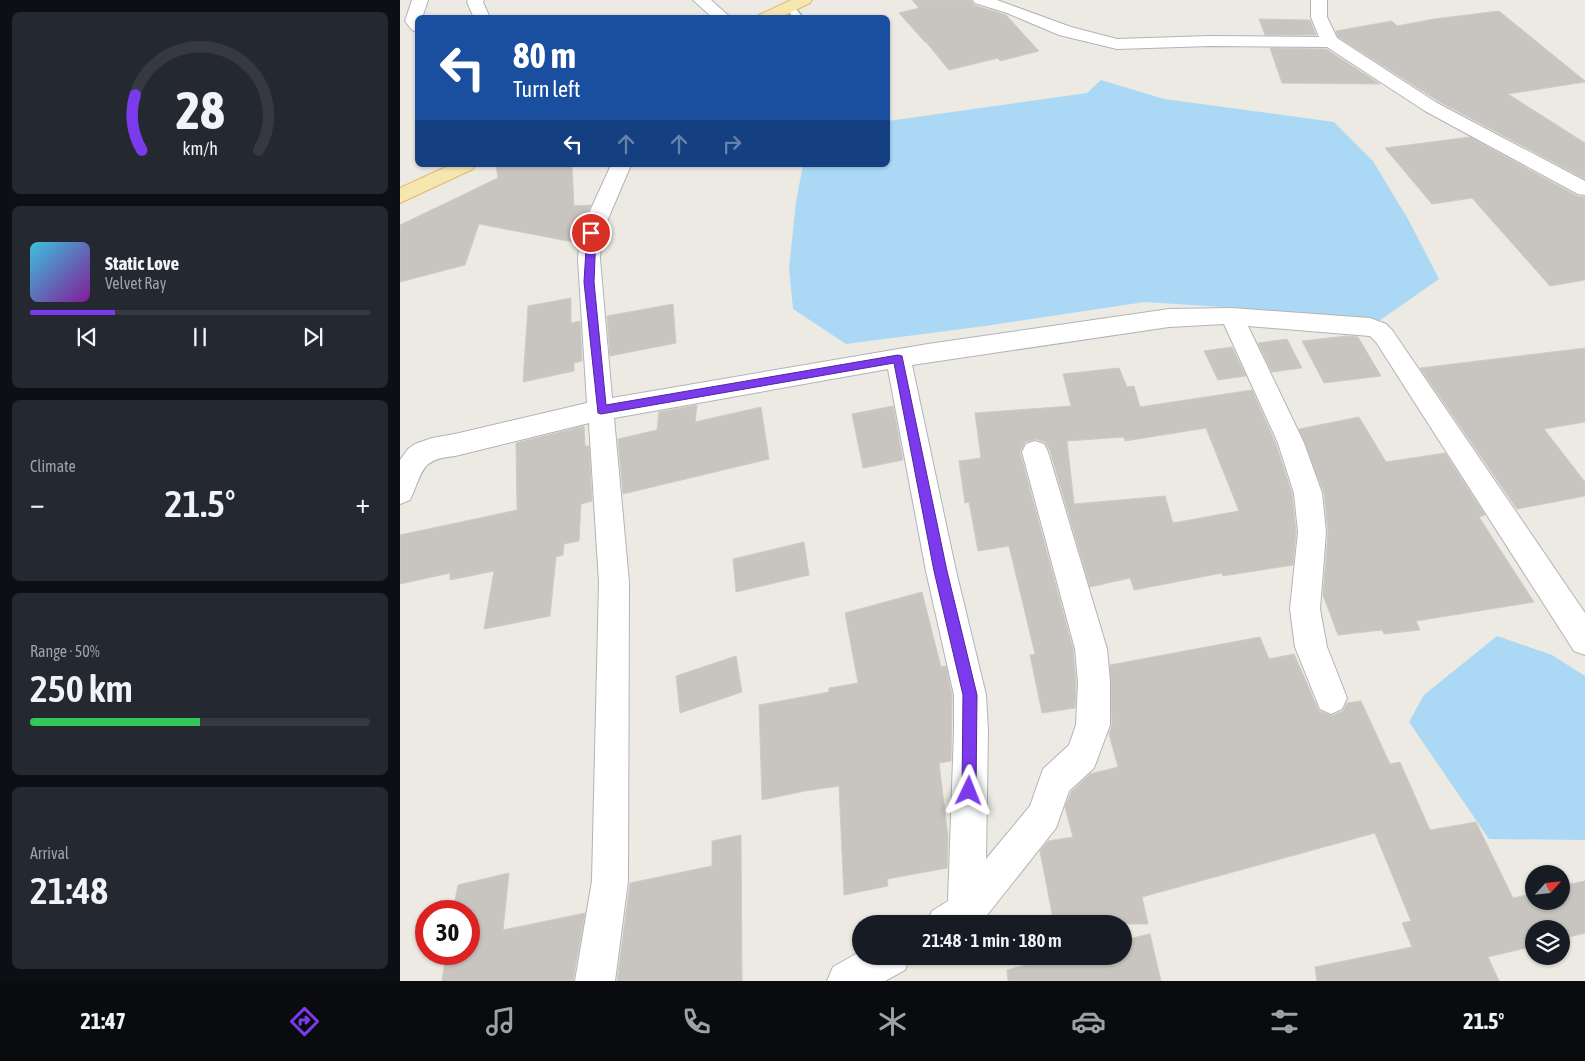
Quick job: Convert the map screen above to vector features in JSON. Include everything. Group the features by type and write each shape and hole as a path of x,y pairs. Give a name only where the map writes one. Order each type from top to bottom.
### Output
{"main road":[{"path":"775,15 797,8"},
{"path":"400,196 462,167"}],"street":[{"path":"415,15 420,0"},
{"path":"476,0 475,2 481,15"},
{"path":"701,0 719,15"},
{"path":"981,0 1013,10 1065,31 1117,44 1210,41 1330,42"},
{"path":"1319,0 1318,5 1323,32 1330,42 1431,107 1585,189"},
{"path":"595,981 610,881 614,582 589,282 589,259 591,233 620,167"},
{"path":"400,492 407,469 414,458 436,446 455,445 601,410 898,358 1169,318 1198,316 1232,316 1370,327 1378,330 1585,640"},
{"path":"1232,316 1291,443 1308,493 1312,532 1305,609 1311,647 1331,698"},
{"path":"898,358 940,571 970,695 971,731 955,915"},
{"path":"957,915 1044,816 1055,781 1082,756 1093,725 1094,682 1091,649 1035,452"},
{"path":"847,981 876,965"}],"water":[{"path":"1101,80 1164,99 1334,122 1373,161 1408,219 1439,279 1376,323 1297,312 1145,302 985,326 846,344 793,309 789,268 796,202 803,167 890,167 890,121 1087,93"},
{"path":"1497,636 1552,655 1585,676 1585,840 1489,839 1409,722 1424,695"}],"building":[{"path":"912,0 971,0 974,5 1006,15 1039,51 1000,61 998,58 949,70 899,13 919,8"},
{"path":"1499,11 1585,81 1508,94 1585,143 1585,179 1438,101 1338,37 1336,31 1392,21 1397,26 1434,19"},
{"path":"1259,19 1310,20 1316,35 1265,35"},
{"path":"1270,48 1326,49 1380,84 1282,83"},
{"path":"1470,137 1577,196 1585,197 1585,280 1550,286 1472,198 1432,204 1385,148"},
{"path":"496,167 572,167 574,206 591,205 573,242 479,224 465,265 400,282 400,225 498,178"},
{"path":"571,298 571,323 580,321 582,361 574,363 574,371 523,382 528,306"},
{"path":"673,304 676,343 610,356 607,316"},
{"path":"1347,336 1358,337 1381,376 1324,383 1302,341"},
{"path":"1287,339 1302,368 1272,372 1258,343"},
{"path":"1232,347 1246,376 1218,380 1204,351"},
{"path":"1585,348 1585,422 1544,429 1585,482 1585,496 1517,509 1420,368"},
{"path":"1119,368 1127,387 1134,386 1140,407 1252,390 1276,444 1292,493 1296,532 1293,565 1223,576 1222,573 1134,590 1130,578 1090,587 1050,451 1045,442 1036,439 1025,442 1020,452 1073,649 1076,682 1075,708 1042,713 1030,655 1035,654 1009,546 978,551 969,502 965,503 959,461 981,458 975,413 1071,406 1063,374","holes":["1206,428 1239,511 1173,523 1165,496 1074,504 1067,441 1124,437 1125,441"]},
{"path":"697,405 695,422 761,407 769,459 623,494 618,439 657,430 659,412"},
{"path":"893,406 903,460 863,468 852,414"},
{"path":"1359,417 1386,462 1445,453 1485,515 1479,517 1534,602 1416,621 1420,630 1384,634 1382,630 1338,635 1323,595 1328,532 1324,493 1299,429"},
{"path":"584,426 585,446 589,446 592,501 581,504 579,541 564,544 563,555 556,557 550,616 484,629 494,571 450,580 450,573 400,584 400,535 517,510 516,443"},
{"path":"804,542 809,575 736,592 733,559"},
{"path":"922,592 941,667 946,666 952,695 951,761 939,763 948,837 947,868 887,879 888,886 844,895 839,786 762,800 759,705 829,692 829,688 858,683 845,613"},
{"path":"1260,637 1269,659 1294,654 1319,711 1332,716 1343,711 1347,703 1361,701 1390,764 1400,762 1430,830 1476,822 1513,898 1525,895 1525,910 1570,910 1570,884 1585,881 1585,933 1570,937 1570,920 1525,920 1525,948 1488,957 1499,981 1317,981 1315,967 1412,947 1402,923 1411,921 1375,833 1142,897 1148,924 1132,924 1132,915 1052,915 1040,851 1048,841 1073,837 1065,807 1071,792 1090,774 1118,767 1109,734 1112,725 1110,665"},
{"path":"736,656 742,692 680,713 676,676"},
{"path":"741,835 742,981 617,981 630,883 712,866 712,841"},
{"path":"509,873 503,930 585,913 573,981 442,981 444,965 480,965 480,900 455,900 458,885"},
{"path":"1150,934 1161,981 1008,981 1007,970 1026,965 1132,965 1132,938"}],"route":[{"path":"591,233 589,282 601,410 898,358 940,571 970,695 969,791"}]}
